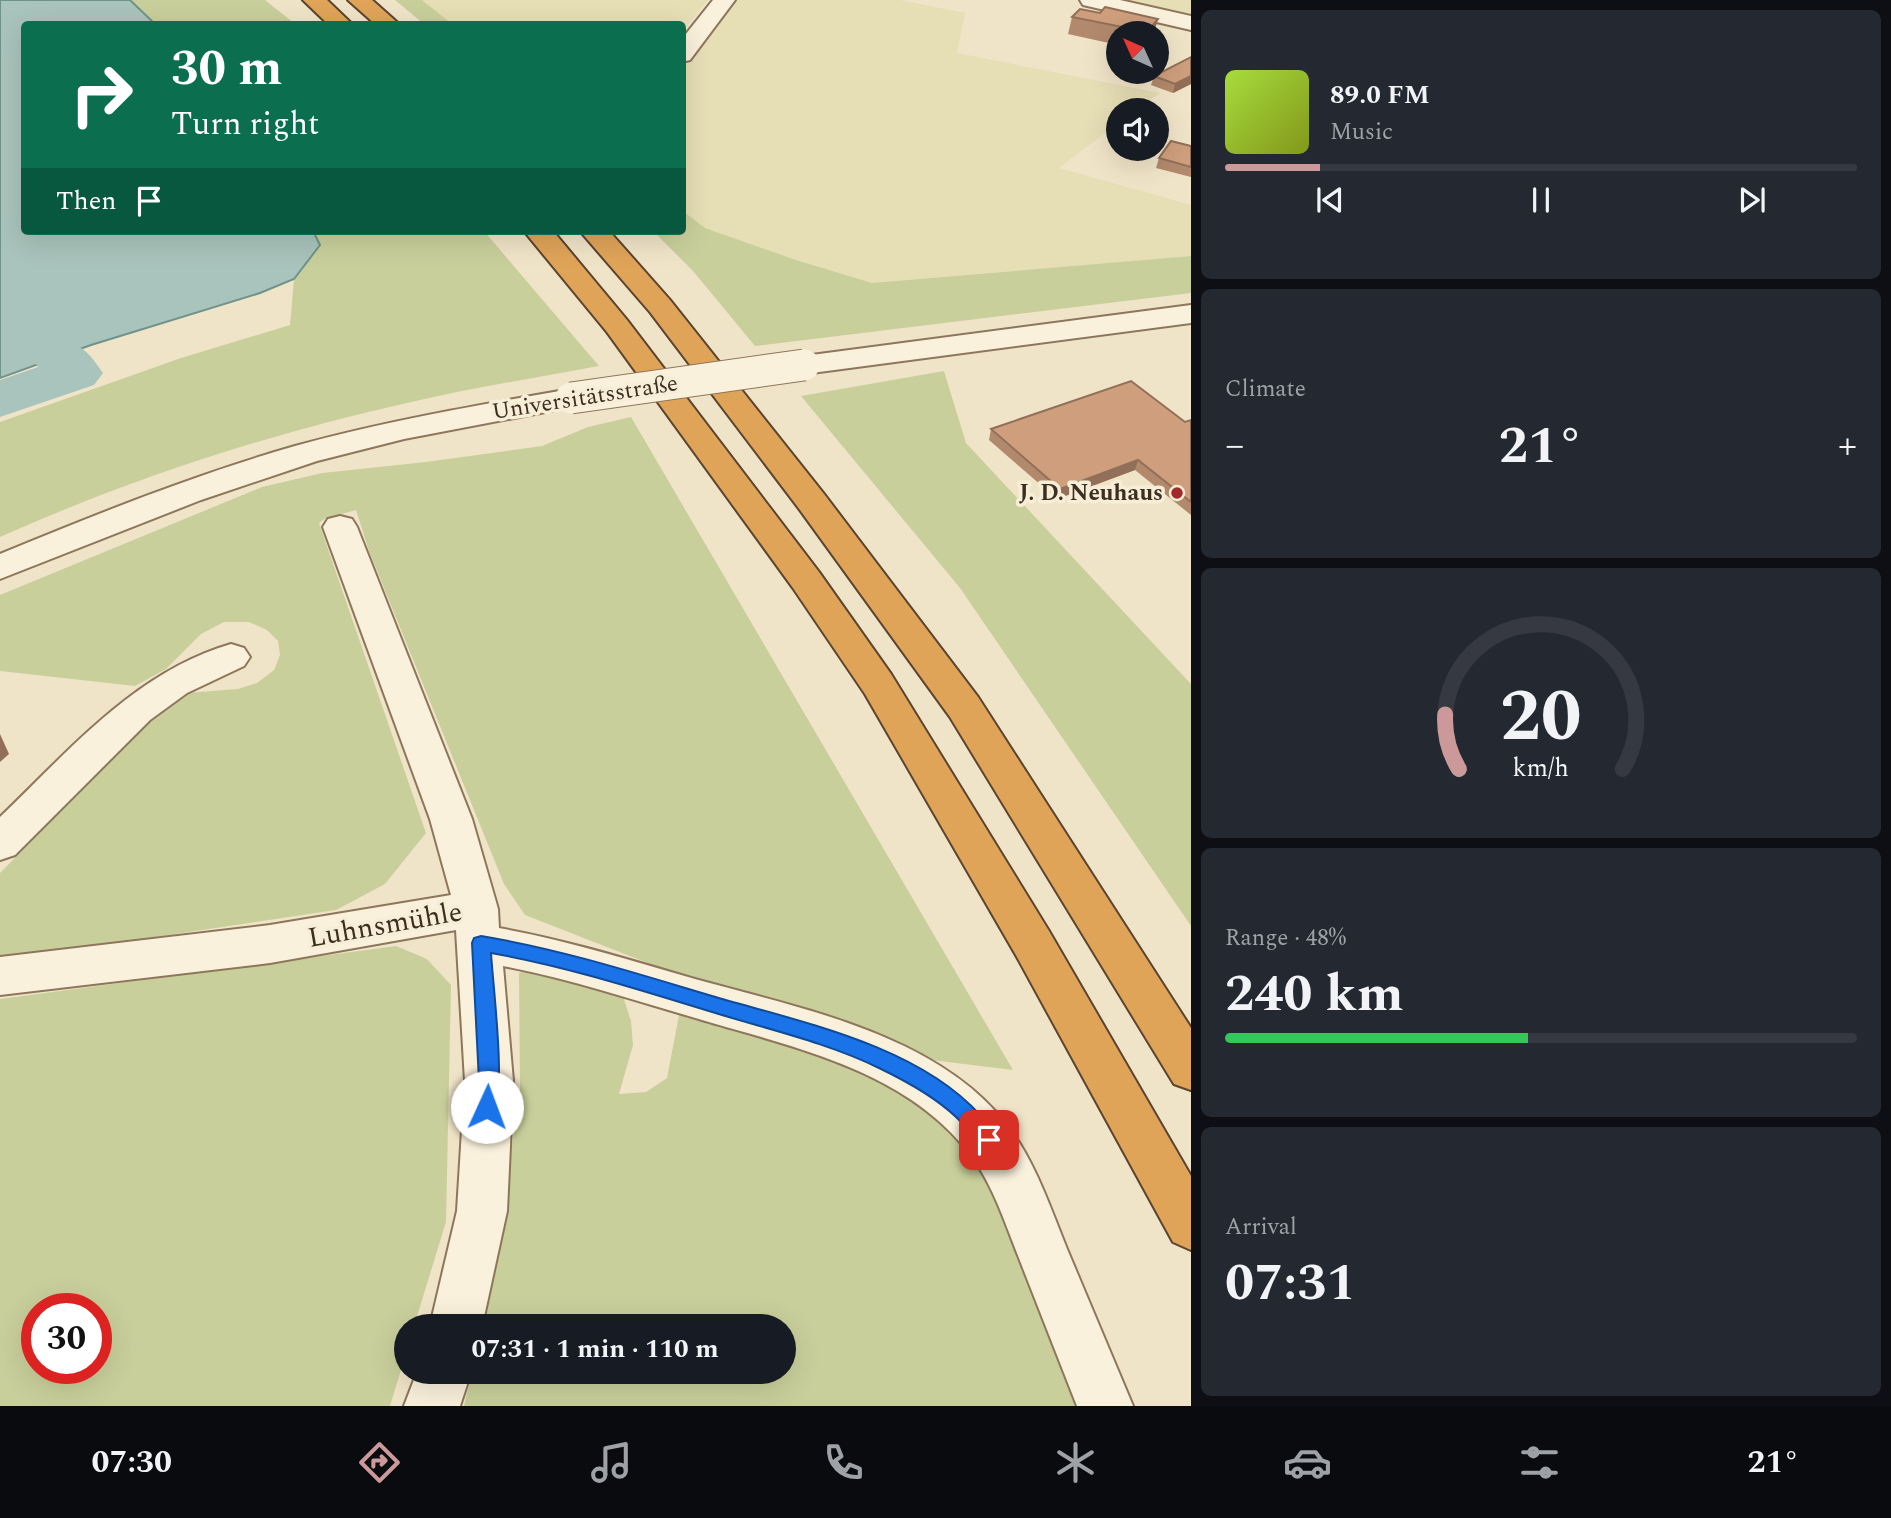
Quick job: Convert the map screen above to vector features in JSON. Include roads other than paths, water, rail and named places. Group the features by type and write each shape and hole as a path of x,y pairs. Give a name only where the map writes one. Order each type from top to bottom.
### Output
{"highway":[{"path":"314,0 338,21"},
{"path":"359,0 384,21"},
{"path":"541,235 631,344 806,580 878,684 1033,944 1191,1225"},
{"path":"598,235 660,306 804,491 964,707 1191,1069"}],"street":[{"path":"686,50 724,0"},
{"path":"1091,0 1191,23"},
{"name":"Universitätsstraße","path":"0,567 187,493 305,454 396,431 571,398 1191,314"},
{"path":"340,527 451,819 479,926 538,953 833,1041 885,1061 924,1081 962,1109 989,1140 1025,1208 1105,1406"},
{"path":"0,843 136,710 174,683 231,657"},
{"name":"Luhnsmühle","path":"0,976 270,944 479,926 489,1081 482,1211 459,1314"},
{"path":"432,1406 440,1384"}],"water":[{"path":"0,0 130,0 152,21 21,21 21,235 315,235 320,245 294,279 260,293 91,345 0,378"}],"waterway":[{"path":"0,400 74,373 59,356"}],"place":[{"name":"J. D. Neuhaus","path":"1177,493"}]}
